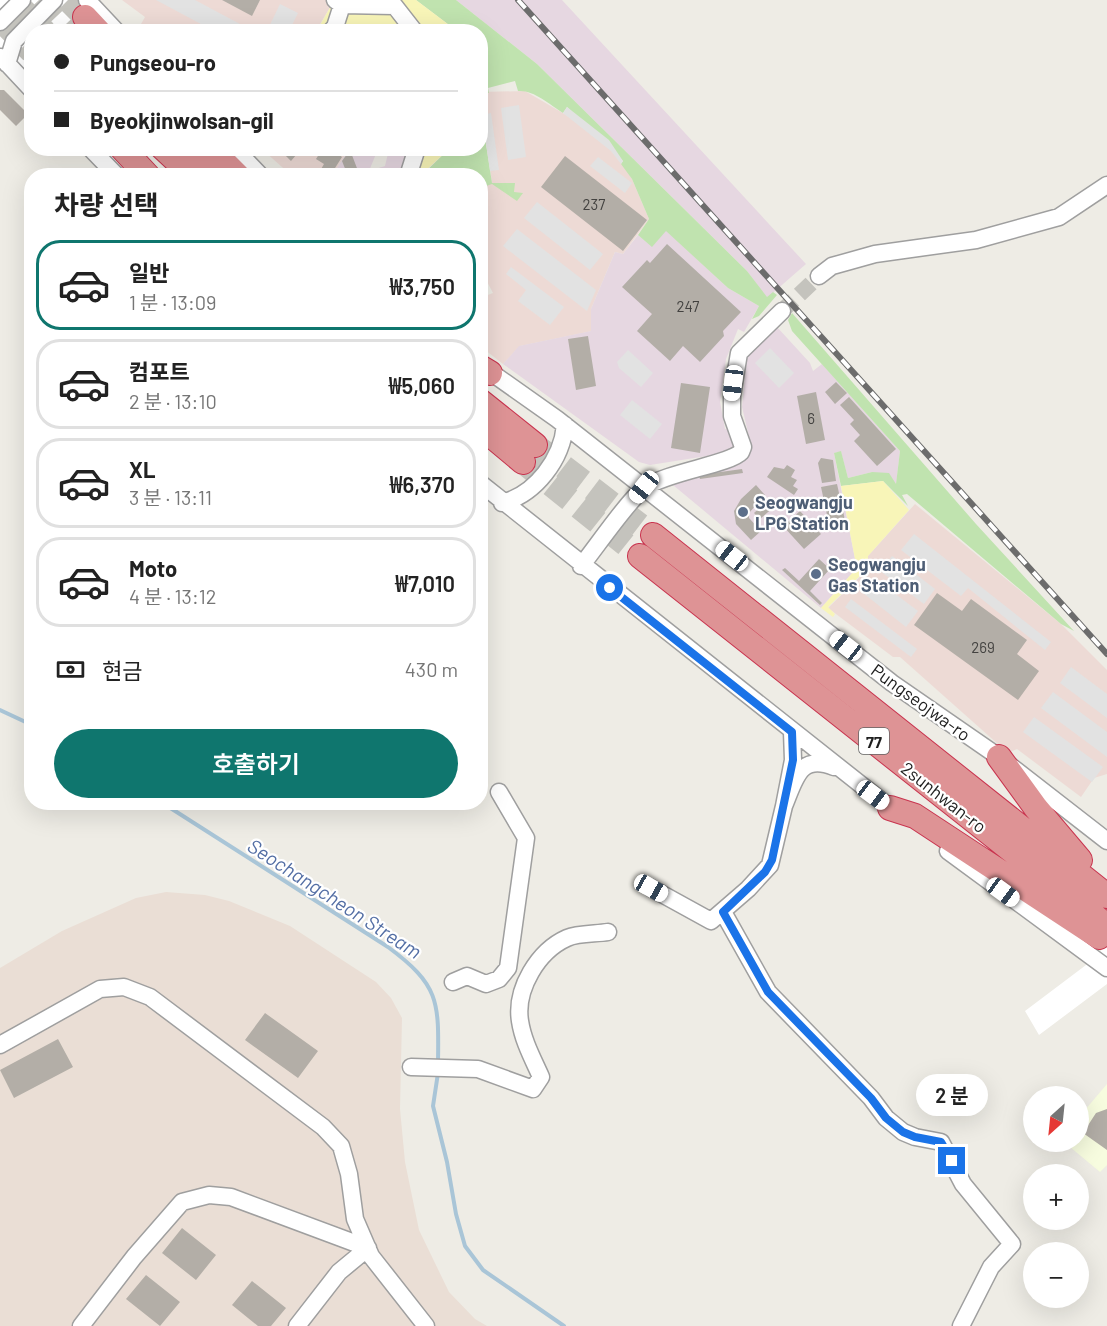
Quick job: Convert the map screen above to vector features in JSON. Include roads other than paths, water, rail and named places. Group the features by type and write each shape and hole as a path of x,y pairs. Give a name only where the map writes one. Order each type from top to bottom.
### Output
{"highway":[{"path":"129,156 141,168"},
{"path":"172,156 184,168"},
{"path":"195,156 207,168"},
{"path":"218,156 230,168"},
{"path":"488,409 529,453 488,430"},
{"name":"2sunhwan-ro","path":"653,535 1107,896"},
{"name":"2sunhwan-ro","path":"640,556 1107,926"},
{"path":"999,757 1066,844 1107,887"},
{"path":"891,808 915,816 1107,942"}],"street":[{"path":"0,22 22,0"},
{"path":"31,24 54,0"},
{"path":"335,24 338,2 392,3 409,24"},
{"path":"91,16 104,24"},
{"path":"24,31 14,41 3,60 24,82"},
{"path":"98,156 109,168"},
{"path":"242,156 253,168"},
{"path":"819,276 832,266 875,254 976,240 1059,218 1107,185"},
{"path":"581,566 644,487 683,470 730,459 741,452 742,447 732,416 732,396 739,353 782,311"},
{"name":"Pungseojwa-ro","path":"488,371 565,425 892,684 999,757 1107,841"},
{"path":"502,502 513,500 533,487 560,451 565,425"},
{"path":"488,490 839,769 1107,968"},
{"path":"651,888 711,921 770,865 793,760 792,732"},
{"path":"784,806 795,778 807,765 821,762 839,769"},
{"path":"453,982 467,976 486,984 499,979 508,968 526,837 499,792"},
{"path":"723,912 768,992 871,1098 886,1118 903,1132 941,1142 963,1184 1012,1244 991,1267 961,1326"},
{"path":"416,1067 478,1069 533,1089 541,1077 525,1042 519,1019 527,978 539,958 567,938 608,932"},
{"path":"0,1045 100,989 124,987 150,997 323,1127 341,1146 349,1174 355,1219 368,1248 426,1326"},
{"path":"81,1326 134,1257 182,1202 209,1195 231,1197 368,1248"},
{"path":"297,1326 339,1272 368,1248"}],"waterway":[{"name":"Seochangcheon Stream","path":"0,710 24,721"},
{"name":"Seochangcheon Stream","path":"174,810 405,960 417,972 433,996 438,1024 438,1063"},
{"name":"Seochangcheon Stream","path":"438,1073 433,1106 465,1246 483,1270 564,1326"}],"tunnel":[{"path":"13,0 37,24"},
{"path":"39,0 62,24"},
{"path":"68,0 85,17"},
{"path":"0,19 24,44"},
{"path":"782,311 819,276"},
{"path":"535,445 653,535"},
{"path":"523,462 640,556"}],"railway":[{"path":"518,0 1107,654"}],"place":[{"name":"Seogwangju LPG Station","path":"743,512"},
{"name":"Seogwangju Gas Station","path":"816,574"}]}
